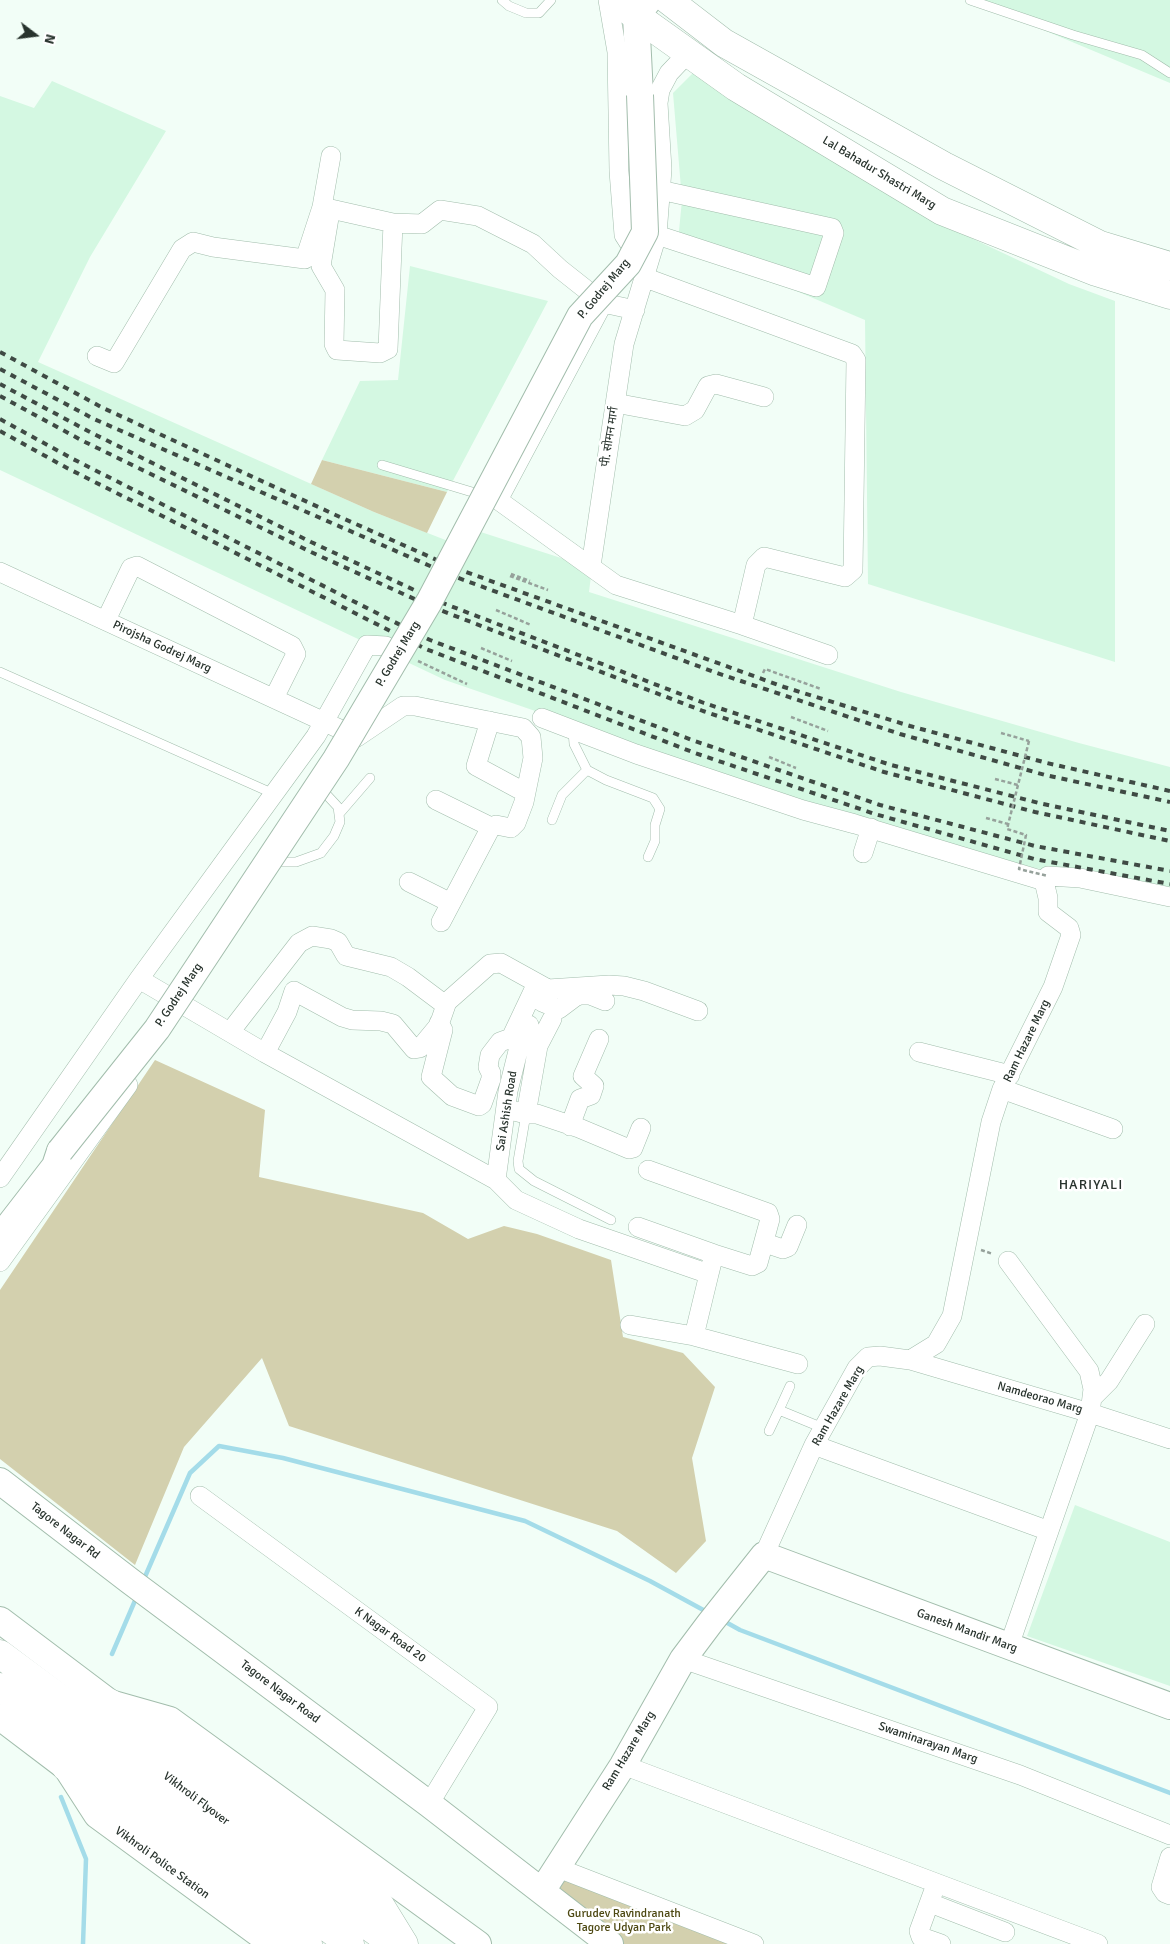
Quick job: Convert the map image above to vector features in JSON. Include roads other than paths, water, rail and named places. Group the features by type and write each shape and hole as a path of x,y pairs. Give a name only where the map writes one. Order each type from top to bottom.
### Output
{"main road":[{"name":"Lal Bahadur Shastri Marg","path":"614,0 642,8 688,53 736,86 942,211 1096,272 1170,295"},
{"path":"668,0 724,43 944,166 1100,245 1170,266"},
{"name":"Vikhroli Flyover","path":"0,1654 393,1944"},
{"name":"Vikhroli Flyover","path":"0,1688 350,1944"},
{"path":"110,1703 380,1905 404,1944"},
{"path":"66,1767 308,1944"}],"street":[{"path":"608,0 617,52 619,170 624,235 638,255 646,278"},
{"name":"P. Godrej Marg","path":"0,1236 55,1166 60,1151 157,1029 336,759 429,602 580,316 628,264 645,232 640,95 642,8"},
{"path":"646,278 657,235 662,170 659,97 669,73 688,53"},
{"path":"331,156 321,266 335,290 334,344 337,350 380,353 388,349 393,223"},
{"path":"657,235 816,287 834,234 832,228 660,190"},
{"path":"327,208 393,223 422,224 440,210 478,216 532,244 603,303 635,310"},
{"path":"97,356 114,363 182,250 193,242 213,247 305,259 327,208"},
{"path":"646,278 852,354 856,360 853,570 845,577 764,558 756,565 742,625"},
{"name":"पी. सोमन मार्ग","path":"590,566 624,344 646,278"},
{"path":"603,303 498,500 616,585 742,625 828,655"},
{"path":"615,403 685,416 695,410 708,386 716,384 764,397"},
{"path":"106,620 131,568 136,566 292,646 296,654 274,698"},
{"name":"Pirojsha Godrej Marg","path":"0,572 357,737"},
{"path":"0,1178 139,980 316,736 368,645 386,646"},
{"path":"0,1262 184,1006 356,746 357,737 403,706 415,706 523,728 531,737 533,758 526,793 516,823 511,828 491,827 436,800"},
{"path":"542,718 636,754 803,810 1046,878 1080,878 1170,897"},
{"path":"490,721 468,763 526,793"},
{"path":"441,922 491,827"},
{"path":"863,853 872,828"},
{"name":"Ram Hazare Marg","path":"542,1892 622,1764 683,1660 710,1622 764,1555 814,1445 857,1368 868,1358 880,1356 910,1360 936,1344 952,1316 968,1246 991,1122 1006,1082 1053,987 1071,935 1069,928 1048,912 1046,878"},
{"path":"409,882 450,903"},
{"path":"241,1034 277,973 299,943 312,936 338,942 346,956 390,968 408,977 440,1001 447,1002"},
{"path":"277,973 294,990 342,1018 381,1021 392,1024 414,1049 420,1048 439,1023 447,1002 490,964 500,963 542,991 559,1009 580,995 590,995 605,1001"},
{"path":"139,980 184,1006 241,1034 269,1043 497,1171 516,1200 579,1229 709,1274"},
{"path":"542,991 609,985 624,986 644,991 698,1011"},
{"path":"269,1043 287,1012 294,990"},
{"path":"439,1023 443,1030 432,1077 439,1086 452,1096 479,1106 482,1104 491,1079 488,1067 490,1055 500,1042 511,1038 542,991"},
{"name":"Sai Ashish Road","path":"497,1171 508,1091 520,1043 542,991"},
{"path":"526,1114 538,1046 552,1019"},
{"path":"570,1126 580,1099 590,1095 594,1086 583,1076 599,1039"},
{"path":"919,1052 1006,1082 1113,1128"},
{"path":"506,1110 537,1114 629,1148 632,1148 641,1128"},
{"path":"0,1214 39,1162 60,1151"},
{"path":"638,1227 752,1266 758,1263 770,1219 768,1212 648,1170"},
{"path":"700,1188 701,1195 707,1200 761,1220 764,1225 754,1260"},
{"path":"765,1243 783,1249 788,1248 797,1225"},
{"path":"694,1336 714,1254"},
{"path":"1008,1261 1089,1371 1093,1389 1091,1406 1008,1646"},
{"path":"1091,1406 1145,1324"},
{"path":"630,1325 694,1336 798,1364"},
{"name":"Namdeorao Marg","path":"910,1360 1091,1406 1170,1440"},
{"path":"814,1445 1049,1531"},
{"name":"Tagore Nagar Rd","path":"0,1481 130,1581"},
{"name":"K Nagar Road 20","path":"200,1496 488,1707 429,1804"},
{"name":"Ganesh Mandir Marg","path":"764,1555 1170,1706"},
{"name":"Tagore Nagar Road","path":"130,1581 429,1804 610,1944"},
{"path":"0,1620 110,1703 170,1720 478,1944"},
{"name":"Swaminarayan Marg","path":"683,1660 1020,1775 1170,1834"},
{"name":"Vikhroli Police Station","path":"0,1717 66,1767 97,1815 273,1944"},
{"path":"622,1764 1098,1944"},
{"path":"1170,1857 1161,1887 1165,1893 1170,1895"},
{"path":"558,1868 754,1944"},
{"path":"941,1884 934,1905 919,1931 921,1937 941,1944"},
{"path":"934,1905 999,1934 1006,1909"}],"lane":[{"path":"502,0 509,6 526,13 539,13 551,0"},
{"path":"970,0 1073,35 1142,55 1170,73"},
{"path":"382,465 498,500"},
{"path":"0,672 274,794"},
{"path":"574,730 574,744 587,770 606,780 653,798 660,809 655,825 656,841 648,857"},
{"path":"552,820 562,795 587,770"},
{"path":"339,814 370,778"},
{"path":"279,862 296,862 321,853 334,836 340,822 338,807 325,793"},
{"path":"526,1114 518,1164 519,1170 534,1181 611,1220"},
{"path":"497,1171 518,1164"},
{"path":"769,1431 790,1386"},
{"path":"778,1410 824,1428"}],"waterway":[{"path":"144,1579 190,1473 219,1446 283,1458 525,1521 650,1581 707,1612"},
{"path":"112,1654 137,1596"},
{"path":"722,1620 740,1630 1170,1793"},
{"path":"61,1797 86,1859 83,1944"}],"railway":[{"path":"0,352 103,408 455,568 784,687 910,726 1047,763 1170,791"},
{"path":"0,369 94,419 453,576 717,673 900,734 1045,775 1170,802"},
{"path":"0,384 88,431 311,542 440,602 704,703 891,765 1043,804 1170,831"},
{"path":"0,396 83,441 311,552 432,607 703,711 884,772 1035,812 1170,841"},
{"path":"0,419 73,459 430,640 692,740 880,805 1035,846 1170,871"},
{"path":"0,431 67,468 426,649 695,753 875,814 1034,859 1170,884"}],"district":[{"name":"HARIYALI","path":"1091,1185"}],"park label":[{"name":"Gurudev Ravindranath Tagore Udyan Park","path":"624,1921"}]}
